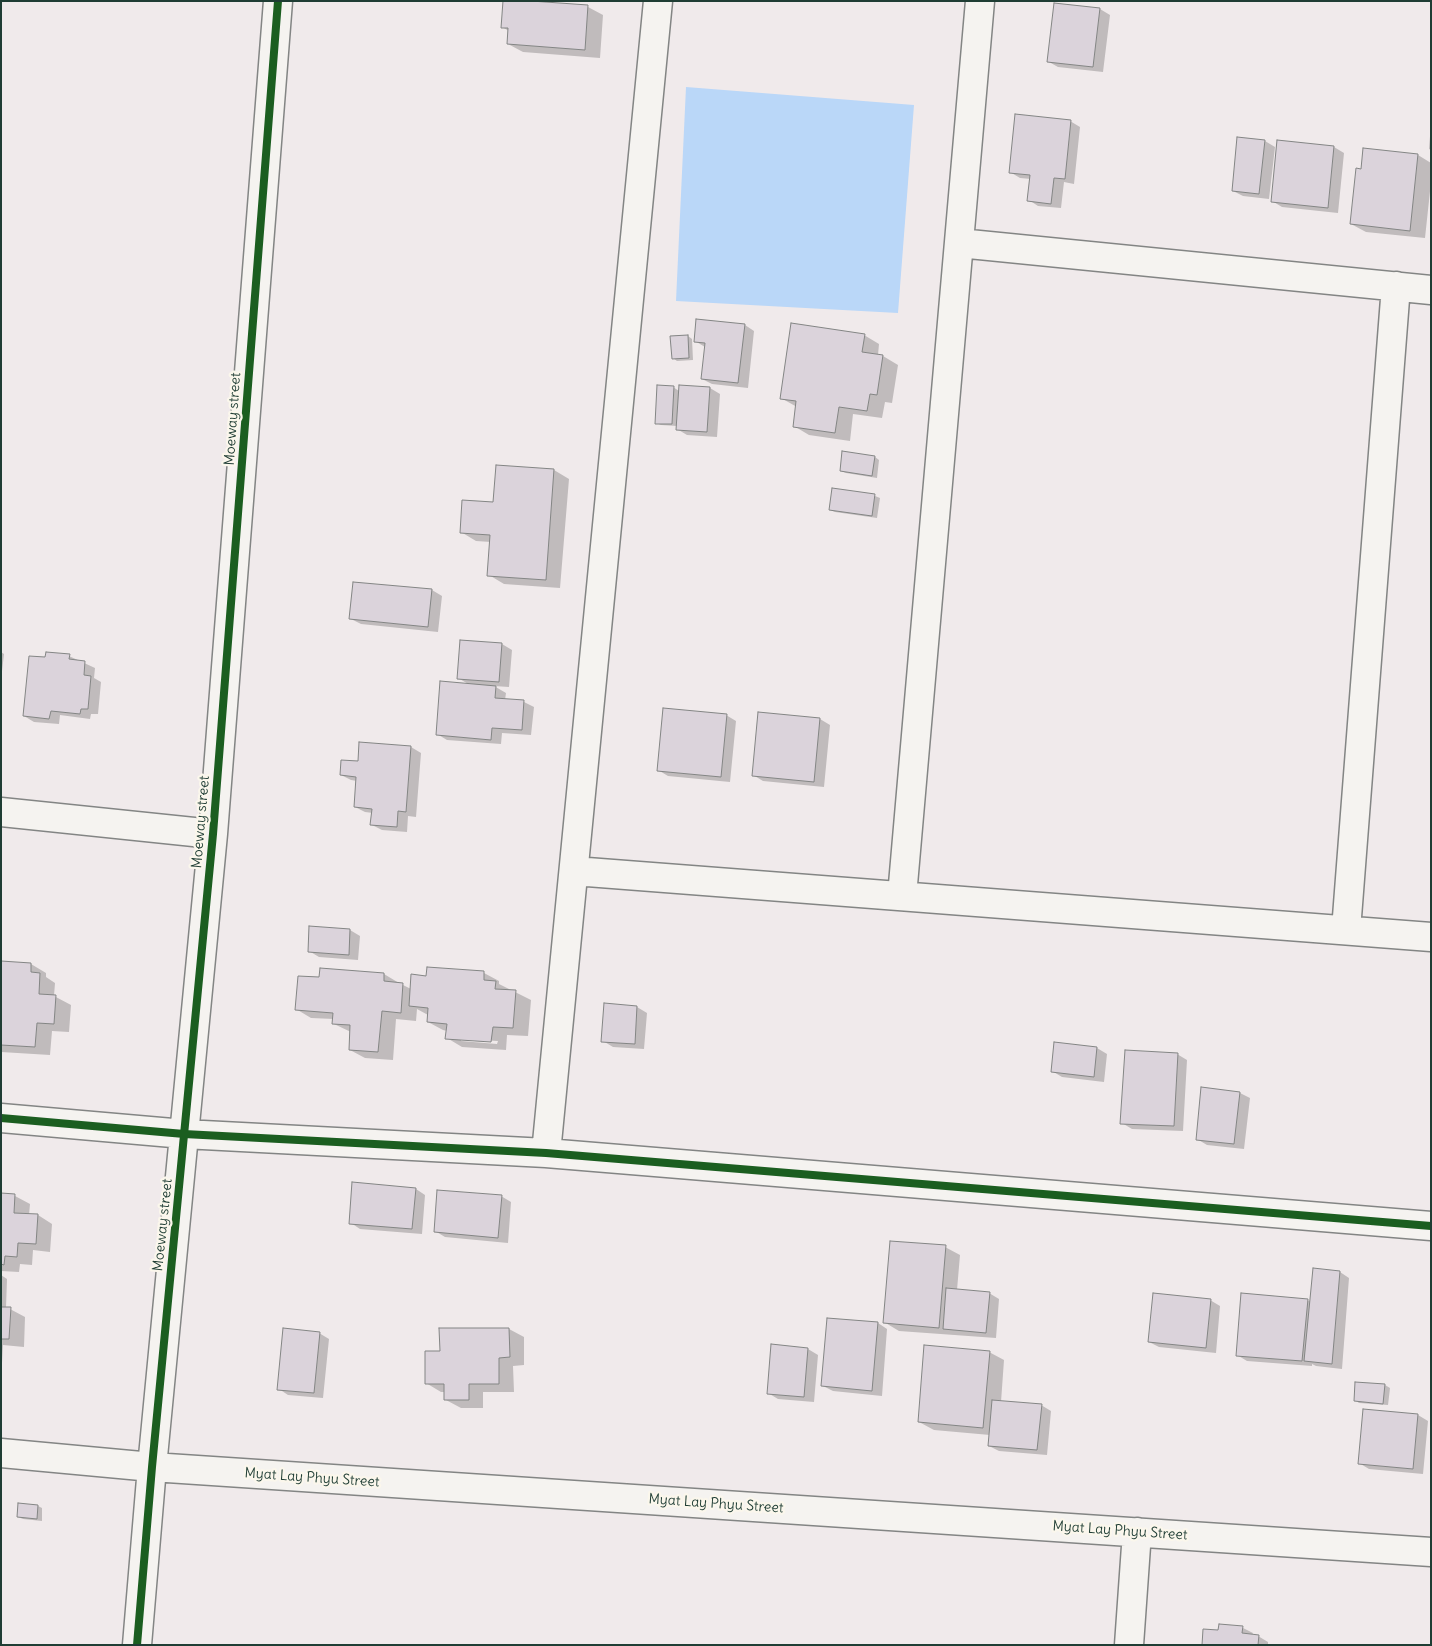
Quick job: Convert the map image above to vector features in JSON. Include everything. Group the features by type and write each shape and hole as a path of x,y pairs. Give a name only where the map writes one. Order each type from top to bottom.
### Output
{"street":[{"name":"Moeway street","path":"137,1645 152,1467 213,834 278,1"},
{"path":"546,1153 658,1"},
{"path":"902,896 980,1"},
{"path":"959,243 1431,290"},
{"path":"1346,930 1396,286"},
{"path":"1,812 213,834"},
{"path":"574,871 1431,937"},
{"path":"1,1118 184,1134 546,1153 1431,1226"},
{"name":"Myat Lay Phyu Street","path":"1,1453 152,1467 1431,1552"},
{"path":"1130,1645 1137,1532"}],"water":[{"path":"686,87 914,105 898,313 676,301"}],"building":[{"path":"503,1 588,5 585,50 507,44 508,28 501,28"},
{"path":"1054,3 1100,8 1093,67 1047,62"},
{"path":"1015,114 1071,120 1065,179 1054,178 1051,204 1027,201 1030,175 1009,173"},
{"path":"1237,137 1265,140 1259,194 1232,191"},
{"path":"1277,140 1334,146 1328,208 1271,202"},
{"path":"1363,148 1418,154 1410,231 1350,224 1356,168 1361,169"},
{"path":"696,319 745,324 738,383 701,379 705,343 694,342"},
{"path":"791,323 865,334 862,352 883,355 877,395 870,394 867,411 839,407 835,433 793,427 796,401 780,399"},
{"path":"688,335 689,358 672,359 670,336"},
{"path":"657,385 674,386 672,424 655,424"},
{"path":"679,385 710,387 707,432 676,430"},
{"path":"842,451 875,456 872,476 840,471"},
{"path":"496,465 554,469 546,580 487,576 490,535 460,533 462,500 493,502"},
{"path":"832,488 875,494 872,516 829,510"},
{"path":"353,582 432,589 428,627 349,619"},
{"path":"460,640 502,643 499,682 457,679"},
{"path":"46,652 70,654 69,659 85,661 84,675 91,676 88,709 81,709 80,714 51,711 49,719 23,716 29,656 45,657"},
{"path":"440,681 496,686 495,698 524,700 522,730 492,728 491,740 436,735"},
{"path":"663,708 727,714 721,777 657,771"},
{"path":"758,712 820,718 814,782 752,776"},
{"path":"359,742 411,746 406,812 398,811 397,827 370,825 372,809 354,807 356,777 340,775 341,760 358,761"},
{"path":"309,926 350,929 349,955 308,952"},
{"path":"1,961 31,963 31,972 40,973 39,994 56,995 54,1024 37,1023 35,1047 1,1045"},
{"path":"427,967 484,971 484,980 496,981 495,989 516,990 513,1028 493,1027 491,1042 445,1039 447,1024 427,1022 428,1008 409,1006 411,974 426,976"},
{"path":"320,968 384,973 384,981 403,983 401,1013 382,1011 378,1052 349,1050 350,1025 332,1024 333,1013 295,1010 298,976 319,977"},
{"path":"604,1003 637,1006 635,1044 601,1042"},
{"path":"1054,1042 1097,1047 1094,1077 1051,1072"},
{"path":"1125,1050 1178,1053 1174,1126 1120,1124"},
{"path":"1201,1087 1240,1092 1234,1144 1196,1140"},
{"path":"352,1182 416,1188 412,1229 349,1224"},
{"path":"437,1190 502,1195 498,1238 434,1232"},
{"path":"1,1193 15,1194 14,1213 38,1214 36,1244 18,1243 17,1257 5,1256 4,1265 1,1264"},
{"path":"890,1241 946,1245 939,1328 883,1323"},
{"path":"1313,1268 1340,1271 1332,1364 1304,1361"},
{"path":"946,1288 990,1292 986,1333 943,1329"},
{"path":"1153,1293 1211,1299 1206,1348 1148,1342"},
{"path":"1241,1293 1308,1299 1302,1361 1236,1356"},
{"path":"1,1307 11,1307 9,1339 1,1339"},
{"path":"827,1318 878,1322 872,1391 821,1386"},
{"path":"283,1328 320,1332 314,1393 277,1390"},
{"path":"439,1328 509,1328 510,1357 499,1358 499,1384 469,1384 469,1400 444,1400 444,1384 425,1384 425,1351 440,1351"},
{"path":"771,1344 808,1348 804,1397 767,1394"},
{"path":"924,1345 990,1351 983,1428 918,1422"},
{"path":"1355,1382 1385,1384 1383,1404 1354,1401"},
{"path":"992,1400 1042,1404 1037,1450 988,1446"},
{"path":"1363,1409 1418,1414 1413,1469 1358,1464"},
{"path":"18,1503 38,1505 37,1519 17,1517"},
{"path":"1219,1624 1243,1626 1242,1633 1259,1635 1258,1645 1202,1645 1203,1629 1218,1630"}],"cycle path":[{"path":"137,1645 152,1467 213,834 278,1"},
{"path":"1,1118 184,1134 546,1153 1431,1226"}]}
